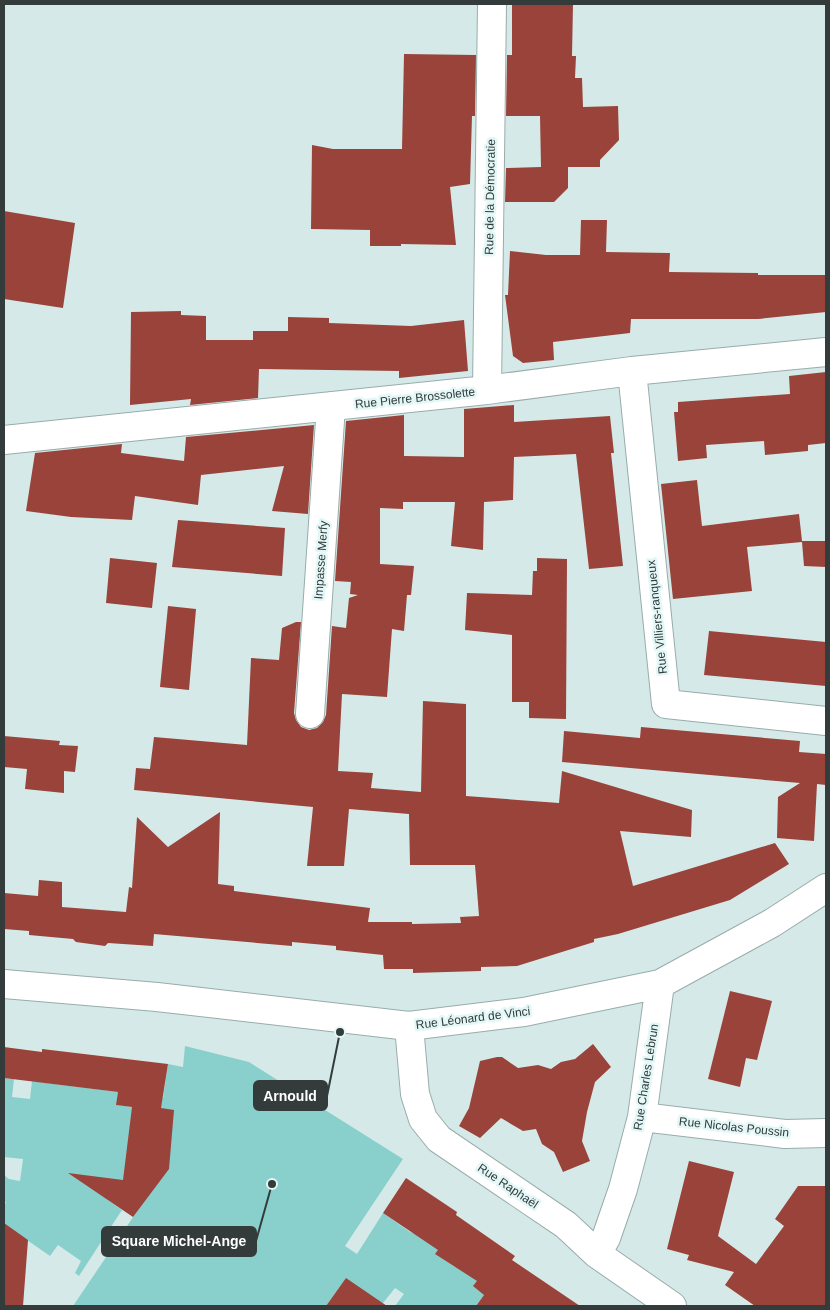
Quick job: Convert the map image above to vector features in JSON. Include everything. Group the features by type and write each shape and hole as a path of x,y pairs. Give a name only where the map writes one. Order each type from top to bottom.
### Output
{"street":[{"name":"Rue de la Démocratie","path":"488,390 492,4"},
{"name":"Rue Pierre Brossolette","path":"4,440 488,390 632,371 826,352"},
{"name":"Rue Villiers-ranqueux","path":"632,371 666,704 826,721"},
{"name":"Impasse Merfy","path":"310,714 332,406"},
{"name":"Rue Léonard de Vinci","path":"4,984 157,997 409,1026 524,1012 660,984 772,923 826,888"},
{"name":"Rue Charles Lebrun","path":"597,1254 606,1238 623,1190 642,1117 660,984"},
{"name":"Rue Raphaël","path":"409,1026 415,1094 423,1119 439,1139 566,1225 597,1254 672,1306"},
{"name":"Rue Nicolas Poussin","path":"642,1117 785,1134 826,1133"}],"shaded area":[{"path":"185,1046 249,1062 403,1159 345,1246 357,1254 383,1213 410,1232 443,1244 436,1254 455,1267 473,1265 484,1295 476,1306 395,1306 404,1294 395,1288 383,1303 349,1296 339,1288 326,1306 73,1306 150,1192 122,1189 108,1200 122,1210 79,1276 75,1273 81,1261 58,1245 50,1256 4,1224 4,1206 6,1202 4,1201 4,1175 9,1179 20,1181 23,1159 4,1157 4,1078 14,1079 12,1097 30,1099 32,1081 118,1092 117,1105 132,1107 134,1094 163,1098 168,1064 183,1067"}],"building":[{"path":"512,4 573,4 572,56 576,56 575,78 582,78 583,107 618,106 619,140 600,160 600,167 568,167 568,188 554,202 505,202 506,168 541,167 540,116 506,116 507,55 512,55"},
{"path":"404,54 476,55 475,116 472,116 470,184 450,187 456,245 401,244 401,246 370,246 370,230 311,229 312,145 333,149 402,149"},
{"path":"4,211 75,223 63,308 4,299"},
{"path":"581,220 607,220 606,252 670,253 669,272 826,275 826,312 758,319 631,319 630,333 553,342 554,360 523,363 513,356 505,295 508,295 510,251 546,255 580,255"},
{"path":"181,311 181,315 206,316 206,340 253,340 253,331 288,331 288,317 329,318 329,323 411,326 464,320 468,371 399,378 399,371 259,369 258,398 190,405 191,399 130,405 131,312"},
{"path":"826,372 826,443 808,445 808,451 765,455 764,441 706,445 707,458 678,461 674,412 678,412 678,402 790,394 789,376"},
{"path":"514,405 514,422 610,416 614,453 611,453 623,566 589,569 576,454 514,457 513,500 484,502 483,550 451,546 455,502 403,502 403,509 380,508 380,564 414,566 411,595 407,595 404,631 392,629 387,697 342,694 338,771 373,773 371,788 421,792 423,701 466,704 466,796 559,803 562,771 692,810 691,837 620,831 633,886 775,843 789,864 730,900 618,934 594,939 594,942 517,966 481,967 481,971 413,973 413,969 384,969 383,955 336,950 336,946 292,942 292,946 154,934 153,946 108,943 105,946 76,942 73,939 29,935 29,931 4,929 4,893 38,896 39,880 62,882 62,907 126,912 129,887 132,888 137,817 168,847 220,812 218,884 234,886 234,891 370,908 368,922 412,922 412,924 461,923 460,917 479,916 475,865 410,865 409,814 349,809 344,866 307,866 313,807 134,790 136,768 150,769 154,737 247,745 251,658 279,660 282,628 296,622 301,622 294,713 301,727 309,730 317,728 323,722 326,715 332,626 346,628 349,598 358,595 350,594 351,582 335,581 346,421 404,415 404,456 464,457 464,409"},
{"path":"314,425 308,514 272,511 284,466 201,475 198,505 135,496 132,520 71,517 26,511 35,453 122,444 121,453 184,461 186,437"},
{"path":"697,480 702,526 799,514 802,541 826,541 826,567 804,566 802,542 747,547 752,591 673,599 661,484"},
{"path":"178,520 285,528 282,576 172,567"},
{"path":"110,558 157,563 152,608 106,603"},
{"path":"537,558 567,559 566,719 529,718 529,702 512,702 512,635 465,630 467,593 532,595 533,571 537,571"},
{"path":"168,606 196,609 189,690 160,687"},
{"path":"709,631 826,642 826,686 704,675"},
{"path":"641,727 800,741 799,752 826,754 826,785 817,784 814,841 777,838 778,797 800,783 562,762 564,731 640,738"},
{"path":"4,736 60,741 59,745 78,746 75,772 64,771 64,793 25,789 27,769 4,767"},
{"path":"730,991 772,1001 757,1060 746,1058 740,1087 708,1079"},
{"path":"593,1044 611,1067 595,1082 587,1112 582,1141 590,1161 563,1172 554,1152 542,1144 536,1129 523,1131 501,1118 480,1138 459,1126 469,1108 480,1061 502,1057 518,1068 538,1065 551,1069 561,1062 575,1059"},
{"path":"4,1047 42,1052 42,1049 168,1064 161,1108 174,1110 169,1169 133,1217 68,1173 123,1180 132,1107 116,1105 118,1092 4,1078"},
{"path":"689,1161 734,1172 718,1236 756,1264 784,1226 775,1219 798,1186 826,1186 826,1306 755,1306 725,1285 734,1272 687,1260 689,1255 667,1249"},
{"path":"406,1178 457,1212 456,1215 515,1256 512,1260 580,1306 476,1306 484,1295 473,1286 477,1281 435,1254 438,1250 383,1213"},
{"path":"4,1223 28,1240 23,1306 4,1306"},
{"path":"346,1278 387,1306 326,1306"}],"place":[{"name":"Arnould","path":"340,1032"},
{"name":"Square Michel-Ange","path":"272,1184"}]}
